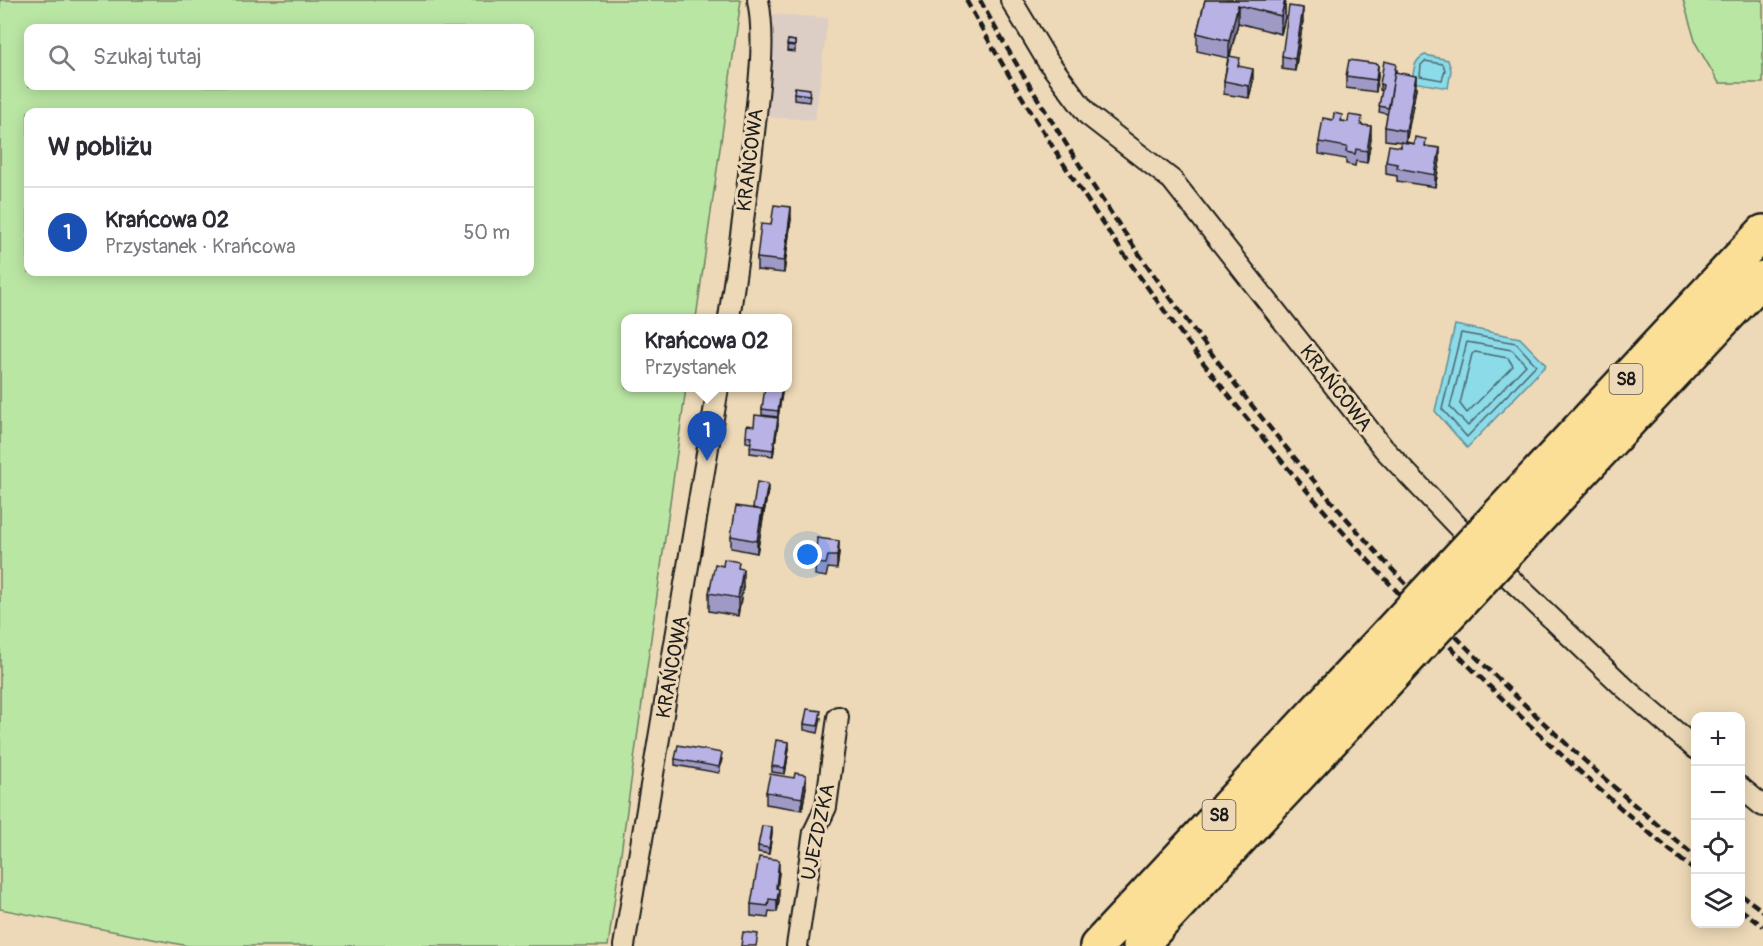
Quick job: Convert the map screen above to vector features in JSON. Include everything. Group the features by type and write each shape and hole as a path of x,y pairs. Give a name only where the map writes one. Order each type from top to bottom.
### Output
{"highway":[{"name":"S8","path":"1140,946 1353,695 1500,536 1763,232"},
{"name":"S8","path":"1500,536 1763,278"},
{"name":"S8","path":"1097,946 1353,695"}],"street":[{"name":"KRAŃCOWA","path":"730,314 759,86 760,11 758,0"},
{"name":"KRAŃCOWA","path":"1011,0 1047,60 1088,115 1172,180 1384,449 1491,561 1626,689 1691,746"},
{"name":"KRAŃCOWA","path":"624,946 717,392"},
{"name":"UJEZDZKA","path":"797,946 814,832 825,807 838,717"},
{"path":"1745,791 1763,806"}],"shaded area":[{"path":"773,14 828,18 815,120 767,117"}],"green space":[{"path":"0,0 741,0 697,314 621,314 621,392 685,392 608,946 188,946 0,909"},
{"path":"1683,0 1763,0 1763,83 1719,83 1696,44"}],"water":[{"path":"1425,55 1448,60 1451,70 1448,88 1412,82 1416,63"},
{"path":"1455,325 1520,338 1546,365 1467,448 1435,411"}],"building":[{"path":"1205,0 1285,0 1281,16 1238,5 1229,41 1197,33"},
{"path":"1289,6 1303,8 1295,59 1282,56"},
{"path":"788,40 795,41 795,46 787,45"},
{"path":"1229,56 1240,58 1238,66 1253,69 1249,86 1224,81"},
{"path":"1349,60 1378,64 1376,80 1346,76"},
{"path":"1384,61 1396,64 1389,108 1379,106"},
{"path":"1395,72 1416,76 1406,131 1385,127"},
{"path":"795,87 810,89 809,95 794,93"},
{"path":"1334,113 1342,115 1341,121 1348,122 1349,115 1362,117 1361,125 1371,126 1367,151 1356,149 1355,154 1346,152 1347,147 1319,142 1323,118 1333,120"},
{"path":"1415,137 1426,139 1425,146 1440,148 1435,175 1397,168 1398,164 1386,162 1389,145 1401,147 1401,142 1414,144"},
{"path":"774,205 791,207 784,261 757,258 761,224 771,225"},
{"path":"764,392 781,392 778,411 762,409"},
{"path":"755,415 778,418 773,450 750,447 752,437 746,436 747,425 754,426"},
{"path":"757,482 768,484 762,516 762,510 753,508"},
{"path":"736,506 762,510 757,541 731,536"},
{"path":"817,538 839,541 837,556 828,556 826,564 815,563"},
{"path":"724,559 739,562 738,568 743,569 738,598 709,593 715,564 723,566"},
{"path":"807,709 821,711 818,726 804,724"},
{"path":"776,740 789,742 785,768 772,766"},
{"path":"678,745 722,753 719,767 675,759"},
{"path":"795,773 806,775 802,798 766,792 770,774 794,778"},
{"path":"762,826 772,827 769,848 758,846"},
{"path":"759,857 779,860 777,900 769,899 768,906 751,904"},
{"path":"743,932 758,934 756,946 741,946"}],"railway":[{"path":"966,0 1038,123 1116,243 1200,359 1290,470 1384,578 1484,681 1588,779 1691,868"},
{"path":"980,0 1038,99 1124,232 1195,331 1269,427 1347,520 1429,609 1515,695 1604,778 1691,853"},
{"path":"1745,898 1763,911"},
{"path":"1745,913 1763,926"}],"place":[{"name":"Krańcowa 02","path":"707,461"}]}
